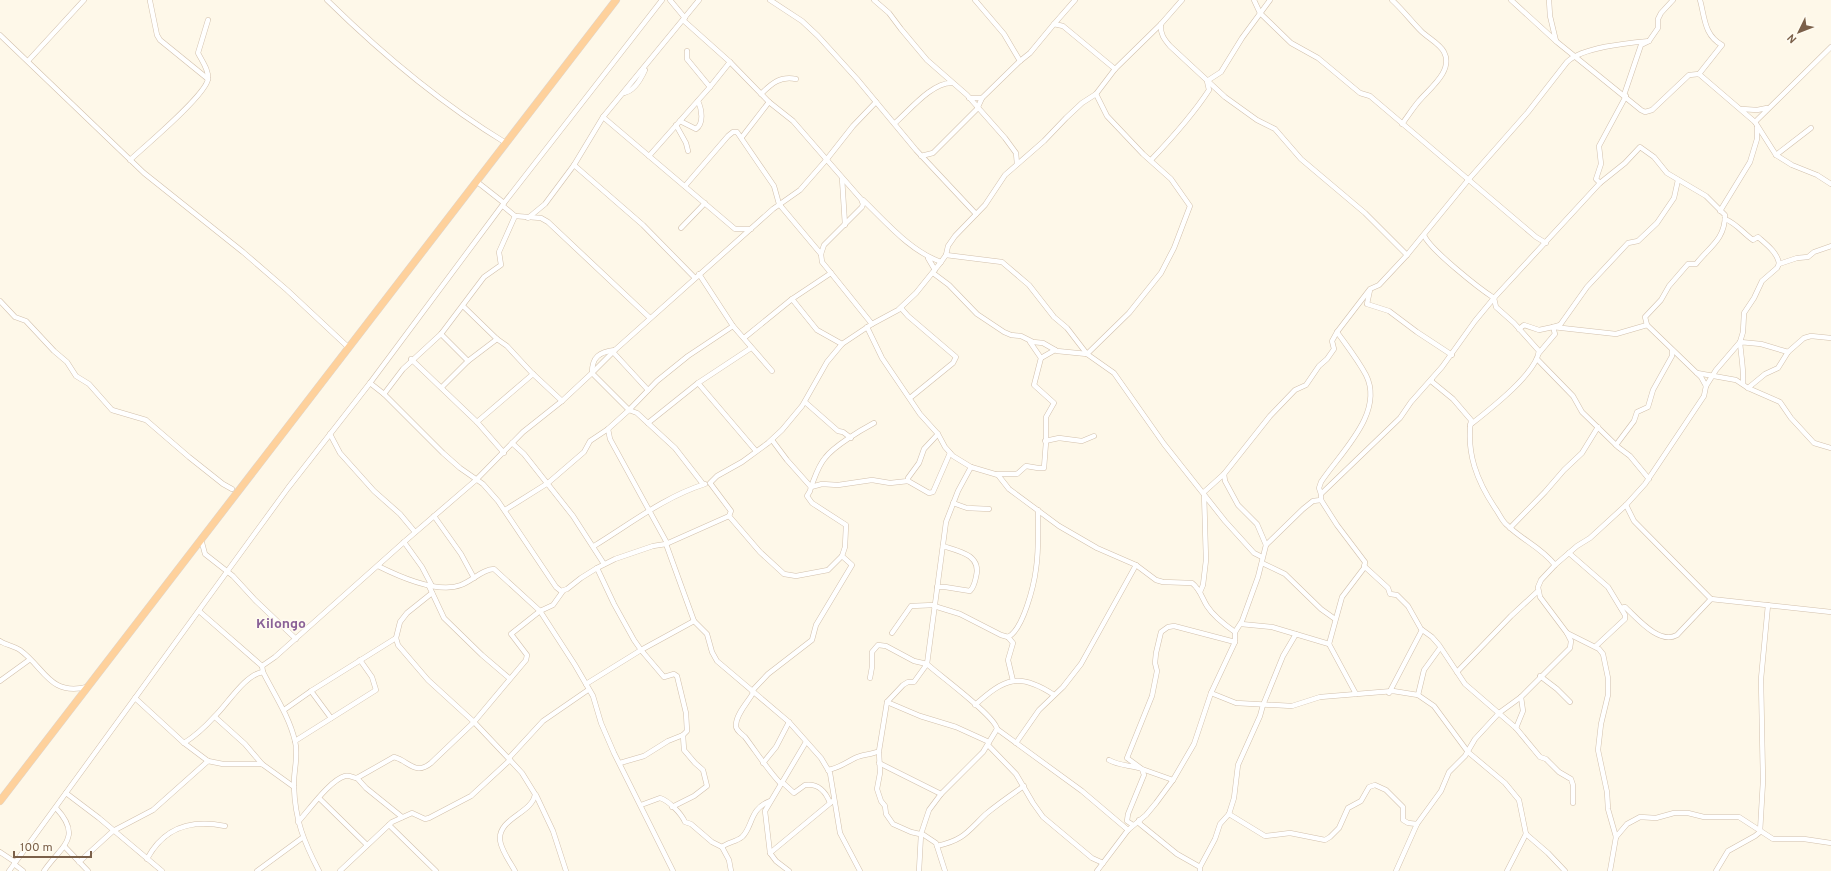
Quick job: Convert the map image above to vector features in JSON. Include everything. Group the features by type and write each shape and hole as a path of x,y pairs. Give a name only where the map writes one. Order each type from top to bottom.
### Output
{"highway":[{"path":"0,801 616,0"}],"street":[{"path":"28,61 84,0"},
{"path":"327,0 359,32 399,67 471,122 506,144"},
{"path":"9,871 227,571 503,205 662,0"},
{"path":"670,0 684,19 730,62 769,102 793,121 862,199 909,243 926,255 941,262"},
{"path":"528,218 545,204 574,165 604,117 699,0"},
{"path":"770,0 812,29 921,156 976,214"},
{"path":"874,0 889,13 927,60 969,98 977,109 1005,138 1016,153 1017,164"},
{"path":"975,0 1004,34 1020,61"},
{"path":"921,156 933,153 977,109 982,98 1030,53 1075,0"},
{"path":"594,546 671,498 703,484 710,483 772,440 805,402 827,362 842,344 870,325 901,308 934,271 946,255 948,246 955,236 984,205 1001,180 1044,141 1082,103 1096,94 1115,69 1161,24 1182,0"},
{"path":"1254,0 1260,13 1291,43 1318,58 1360,93 1370,96 1536,237 1546,243"},
{"path":"1207,81 1221,72 1229,56 1270,0"},
{"path":"1392,0 1422,32 1443,50 1446,58 1445,68 1441,76 1402,124"},
{"path":"1511,0 1556,41 1641,110 1648,111 1653,109 1689,75 1699,74 1741,109 1756,124 1776,155 1792,165 1817,175 1831,184"},
{"path":"1549,0 1550,16 1556,41"},
{"path":"1600,183 1596,179 1601,164 1599,146 1625,96 1633,65 1641,45 1649,41 1658,28 1658,20 1661,13 1673,0"},
{"path":"1699,74 1722,45 1713,41 1707,32 1700,0"},
{"path":"150,1 157,35 160,40 208,79"},
{"path":"1061,16 1063,26"},
{"path":"130,160 197,96 208,79 208,71 198,53 208,20"},
{"path":"1054,24 1063,26 1115,69"},
{"path":"1161,24 1163,38 1225,98 1257,120 1275,129 1301,159 1365,213 1407,255"},
{"path":"0,35 144,173 243,252 287,290 348,347"},
{"path":"1200,592 1203,585 1206,560 1204,492 1224,474 1270,416 1295,390 1306,385 1319,366 1328,359 1334,349 1332,341 1337,332 1370,289 1379,285 1407,255 1469,179 1528,112 1567,62 1575,57 1596,49 1624,43 1649,41"},
{"path":"1720,211 1727,202 1750,162 1757,139 1756,124 1768,108 1831,47"},
{"path":"687,51 687,59 710,87"},
{"path":"649,156 698,101 730,62"},
{"path":"761,94 782,78 796,80"},
{"path":"1150,160 1178,132 1202,101 1209,90 1207,81"},
{"path":"894,123 913,105 940,84 952,82"},
{"path":"1087,354 1129,313 1161,273 1169,259 1189,210 1189,204 1178,187 1129,140 1107,116 1096,94"},
{"path":"969,98 982,98"},
{"path":"680,121 696,129 698,128 702,120 698,101"},
{"path":"742,137 769,102"},
{"path":"262,666 296,639 415,532 476,480 504,453 512,443 562,401 614,351 699,274 779,204 800,190 853,126 876,102"},
{"path":"1741,109 1757,110 1768,108"},
{"path":"604,117 735,229 738,241"},
{"path":"676,125 686,143 688,151"},
{"path":"1776,155 1811,128"},
{"path":"685,186 728,136 733,132 736,132 742,137 774,186 779,204 821,254"},
{"path":"1321,494 1353,465 1385,431 1400,418 1411,402 1452,355 1462,337 1494,298 1600,183 1625,163 1640,147 1654,157 1668,173 1706,196 1720,211 1723,212 1725,219 1722,231 1713,247 1704,254 1696,264 1688,264 1674,280 1661,300 1647,315 1645,321 1647,325 1672,350 1697,372 1706,386"},
{"path":"574,165 643,225 695,278"},
{"path":"842,176 845,225"},
{"path":"1519,329 1524,325 1539,330 1560,325 1587,287 1628,243 1638,241 1653,228 1674,198 1678,180"},
{"path":"476,181 515,216 541,218 548,222 650,318"},
{"path":"862,199 862,207 824,245 821,254 822,262 870,325 882,358 920,414 938,434 950,453 971,467 995,474 1017,474 1026,466 1042,469 1044,466 1046,417 1054,403 1034,385 1041,358 1055,350"},
{"path":"681,228 705,203"},
{"path":"384,394 412,359 441,334 484,277 502,265 499,252 515,216"},
{"path":"1725,219 1734,223 1736,228 1753,240 1758,237 1762,240 1776,254 1779,264"},
{"path":"735,229 751,229"},
{"path":"1424,235 1436,252 1494,298 1496,307 1538,350 1537,356"},
{"path":"1396,871 1417,824 1424,818 1430,805 1441,791 1449,772 1468,752 1476,740 1499,713 1522,697 1540,676 1570,648 1571,641 1567,633 1540,597 1538,587 1545,574 1569,553 1590,538 1626,505 1650,478 1704,396 1706,386 1740,342 1744,332 1744,313 1754,298 1762,281 1777,268 1779,264 1798,258 1808,257 1814,252 1831,246"},
{"path":"926,255 934,271 982,318 1009,334 1020,336 1030,342 1041,358"},
{"path":"946,255 1002,262 1029,285 1054,317 1068,328 1087,354 1114,373 1164,444 1204,492 1236,534 1254,553 1262,557"},
{"path":"744,338 792,299 830,273"},
{"path":"699,274 733,326 772,371"},
{"path":"1370,289 1367,304 1389,311 1416,332 1452,355"},
{"path":"792,299 817,330 842,344"},
{"path":"0,301 15,317 26,321 54,352 67,362 76,376 89,384 112,410 146,420 188,457 223,484 232,489"},
{"path":"463,306 497,339 507,346 533,374 562,401"},
{"path":"901,308 908,316 956,358 953,363 910,398"},
{"path":"1553,327 1616,334 1647,325"},
{"path":"505,510 548,483 584,452 590,441 608,429 648,390 688,356 733,326"},
{"path":"1470,425 1490,409 1523,378 1537,356 1555,334 1553,327"},
{"path":"1337,332 1366,376 1371,401 1353,439 1321,482 1319,488 1321,500 1337,525 1364,560 1364,566 1342,598 1329,644 1356,694"},
{"path":"441,334 468,361"},
{"path":"1748,388 1765,374 1778,368 1788,352 1806,338 1820,336 1831,338"},
{"path":"442,387 468,361 497,339"},
{"path":"1030,342 1043,343 1064,353 1078,352 1087,354"},
{"path":"1740,342 1761,344 1788,352"},
{"path":"1740,342 1741,358 1744,369 1743,384"},
{"path":"648,423 698,384 751,348"},
{"path":"1616,445 1634,421 1637,412 1648,407 1653,390 1672,356 1672,350"},
{"path":"614,351 597,356 592,363 592,373 629,410 637,413 675,448 703,484"},
{"path":"614,351 648,390"},
{"path":"1537,356 1573,396 1580,410 1616,445 1630,456 1650,478"},
{"path":"412,359 477,422 504,453"},
{"path":"1697,372 1732,379 1748,388 1780,402 1791,418 1814,443 1831,448"},
{"path":"477,422 533,374"},
{"path":"1432,379 1431,381 1458,404 1471,420 1469,437 1471,456 1483,491 1510,528 1543,551 1554,565"},
{"path":"370,383 384,394 443,453 483,484 505,510 556,587 563,591"},
{"path":"698,384 756,451"},
{"path":"805,402 838,431 843,432 851,438"},
{"path":"710,483 727,504 730,511 729,516 760,552 784,574 796,576 828,570 842,556 845,547 846,525 812,503 807,496 819,466 825,457 858,432 874,424"},
{"path":"1510,528 1564,470 1582,453 1598,427"},
{"path":"608,429 610,439 666,544 694,621 707,634 712,652 717,661 789,722 821,758 828,770 832,802 840,832 860,871"},
{"path":"330,434 340,453 374,491 400,514 415,532"},
{"path":"908,481 908,478 919,463 922,450 938,434"},
{"path":"1045,441 1059,438 1073,439 1082,442 1094,436"},
{"path":"772,440 786,460 811,487"},
{"path":"512,443 524,454 574,516 604,564"},
{"path":"811,487 822,484 838,485 872,480 890,483 908,481 930,493 933,492 950,453"},
{"path":"946,871 937,846 931,839 893,824 886,814 885,806 877,789 880,751 887,702 903,685 908,682 914,682 927,664 946,522 953,503 971,467"},
{"path":"995,474 1009,489 1064,530 1097,548 1136,565 1156,580 1162,582 1189,582 1194,584 1209,609 1223,624 1235,632"},
{"path":"1224,474 1225,481 1238,505 1257,524 1266,545"},
{"path":"1097,871 1102,867 1128,830 1156,803 1173,780 1194,744 1210,693 1235,642 1235,632 1241,624 1262,563 1262,557 1266,545 1302,509 1313,501 1321,500"},
{"path":"953,503 967,508 989,509"},
{"path":"1626,505 1634,521 1711,598 1831,612"},
{"path":"1008,637 1014,633 1024,614 1035,574 1038,510"},
{"path":"434,516 462,554 474,578"},
{"path":"357,778 394,756 404,760 415,768 425,768 474,722 494,700 509,678 528,656 512,634 540,611 552,605 563,591 604,564 639,551 666,544 729,516"},
{"path":"201,539 205,554 227,571 296,639"},
{"path":"404,542 422,567 444,618 482,655 509,678"},
{"path":"937,588 945,587 970,591 973,588 977,572 977,565 970,556 943,546"},
{"path":"1569,553 1608,587 1626,619 1596,646"},
{"path":"832,802 819,788 805,784 794,793 781,783 763,763 744,736 736,729 736,725 752,692 768,674 812,640 816,624 852,565 842,556"},
{"path":"1262,563 1286,574 1321,609 1335,619"},
{"path":"1016,743 1039,710 1081,664 1136,565"},
{"path":"378,566 398,576 431,586 455,587 488,570 496,570 540,611 593,696 601,722 620,764 673,871"},
{"path":"1364,566 1388,588 1390,594 1397,595 1406,604 1422,630 1432,637 1470,689 1516,728 1540,757 1546,759 1558,771 1571,779 1573,784 1573,803"},
{"path":"597,568 614,604 641,650 664,677 674,674 677,676 686,713 687,731 683,735 668,741 644,756 620,764"},
{"path":"1457,672 1511,616 1538,591"},
{"path":"432,593 407,613 400,622 396,638 401,648 418,666 428,680 474,722 522,773 536,794 553,831 566,871"},
{"path":"1621,608 1625,607 1657,634 1669,638 1677,635 1711,598"},
{"path":"892,633 911,606 934,605 960,614 1001,635 1008,637 1013,643 1008,660 1013,680"},
{"path":"1716,871 1728,851 1760,832 1763,781 1760,689 1768,605"},
{"path":"199,611 262,666 263,672 284,710 295,741 294,787 298,822 302,838 319,871"},
{"path":"586,684 641,650 694,621"},
{"path":"1241,624 1272,627 1329,644"},
{"path":"1133,825 1128,821 1128,814 1144,775 1142,769 1128,759 1127,756 1152,696 1157,671 1155,663 1156,653 1161,632 1168,627 1174,626 1235,642"},
{"path":"1389,692 1422,630"},
{"path":"1567,633 1596,646 1603,654 1608,678 1608,695 1601,724 1598,750 1607,792 1608,808 1616,837 1610,871"},
{"path":"1139,820 1140,824 1177,854 1200,870 1215,839 1220,824 1229,814 1234,798 1238,765 1260,716 1262,705 1283,656 1296,634"},
{"path":"284,710 311,691 396,638"},
{"path":"0,641 18,649 42,673 60,687 69,689 87,687"},
{"path":"870,678 872,652 878,645 886,646 914,661 927,664 975,705 995,724 997,729 1082,791 1128,830"},
{"path":"1418,696 1424,670 1440,648"},
{"path":"0,681 30,660"},
{"path":"295,741 376,690 372,677 360,660"},
{"path":"184,743 215,717 234,694 256,672 263,672"},
{"path":"1540,676 1557,689 1570,702"},
{"path":"975,705 991,690 1013,680 1029,682 1054,695"},
{"path":"340,871 389,825 402,817 414,813 425,819 429,818 471,796 510,759 543,721 588,690"},
{"path":"311,691 331,718"},
{"path":"1210,693 1236,703 1292,706 1320,697 1393,691 1418,696 1434,706 1468,752 1505,783 1519,800 1526,834 1548,853 1565,871"},
{"path":"1516,728 1523,711 1522,697"},
{"path":"135,698 184,743 208,761 223,764 262,764"},
{"path":"887,702 920,716 956,727 988,744 1009,766 1024,786 1033,803 1043,817 1102,867"},
{"path":"215,717 245,744 262,764 294,787"},
{"path":"763,763 776,747 789,722"},
{"path":"919,871 921,834 929,810 941,794 983,752 997,729"},
{"path":"672,807 694,796 707,786 703,770 695,764 684,750 683,735"},
{"path":"789,871 776,861 770,853 768,844 768,823 765,811 806,742"},
{"path":"828,770 843,766 855,758 874,754 880,751"},
{"path":"1109,760 1115,764 1133,766 1173,780"},
{"path":"79,862 113,831 153,810 208,761"},
{"path":"879,763 941,794"},
{"path":"298,822 338,779 348,776 357,778 366,788 402,817"},
{"path":"1229,814 1265,836 1290,834 1326,840 1330,838 1339,828 1348,808 1361,802 1370,787 1375,785 1386,790 1403,806 1403,820 1408,823 1417,824"},
{"path":"937,846 953,842 963,837 987,814 1024,786"},
{"path":"66,793 162,871"},
{"path":"515,871 500,842 501,834 504,827 533,802 536,794"},
{"path":"319,798 367,845"},
{"path":"641,805 662,798 681,813 685,822 691,824 712,842 722,847 731,871"},
{"path":"722,847 727,843 740,838 746,833 754,814 766,803 771,801"},
{"path":"770,853 832,802"},
{"path":"44,871 50,862 65,847 68,836 69,830 65,817 56,808"},
{"path":"1616,837 1621,830 1634,819 1640,817 1656,818 1674,813 1688,813 1711,818 1739,817 1773,839 1804,839 1831,843"},
{"path":"147,859 152,850 171,831 186,825 202,824 225,826"},
{"path":"389,825 436,871"},
{"path":"1507,871 1526,834"},
{"path":"257,871 302,838"},
{"path":"65,847 88,871"},
{"path":"0,852 23,871"}],"district":[{"name":"Kilongo","path":"281,624"}]}
